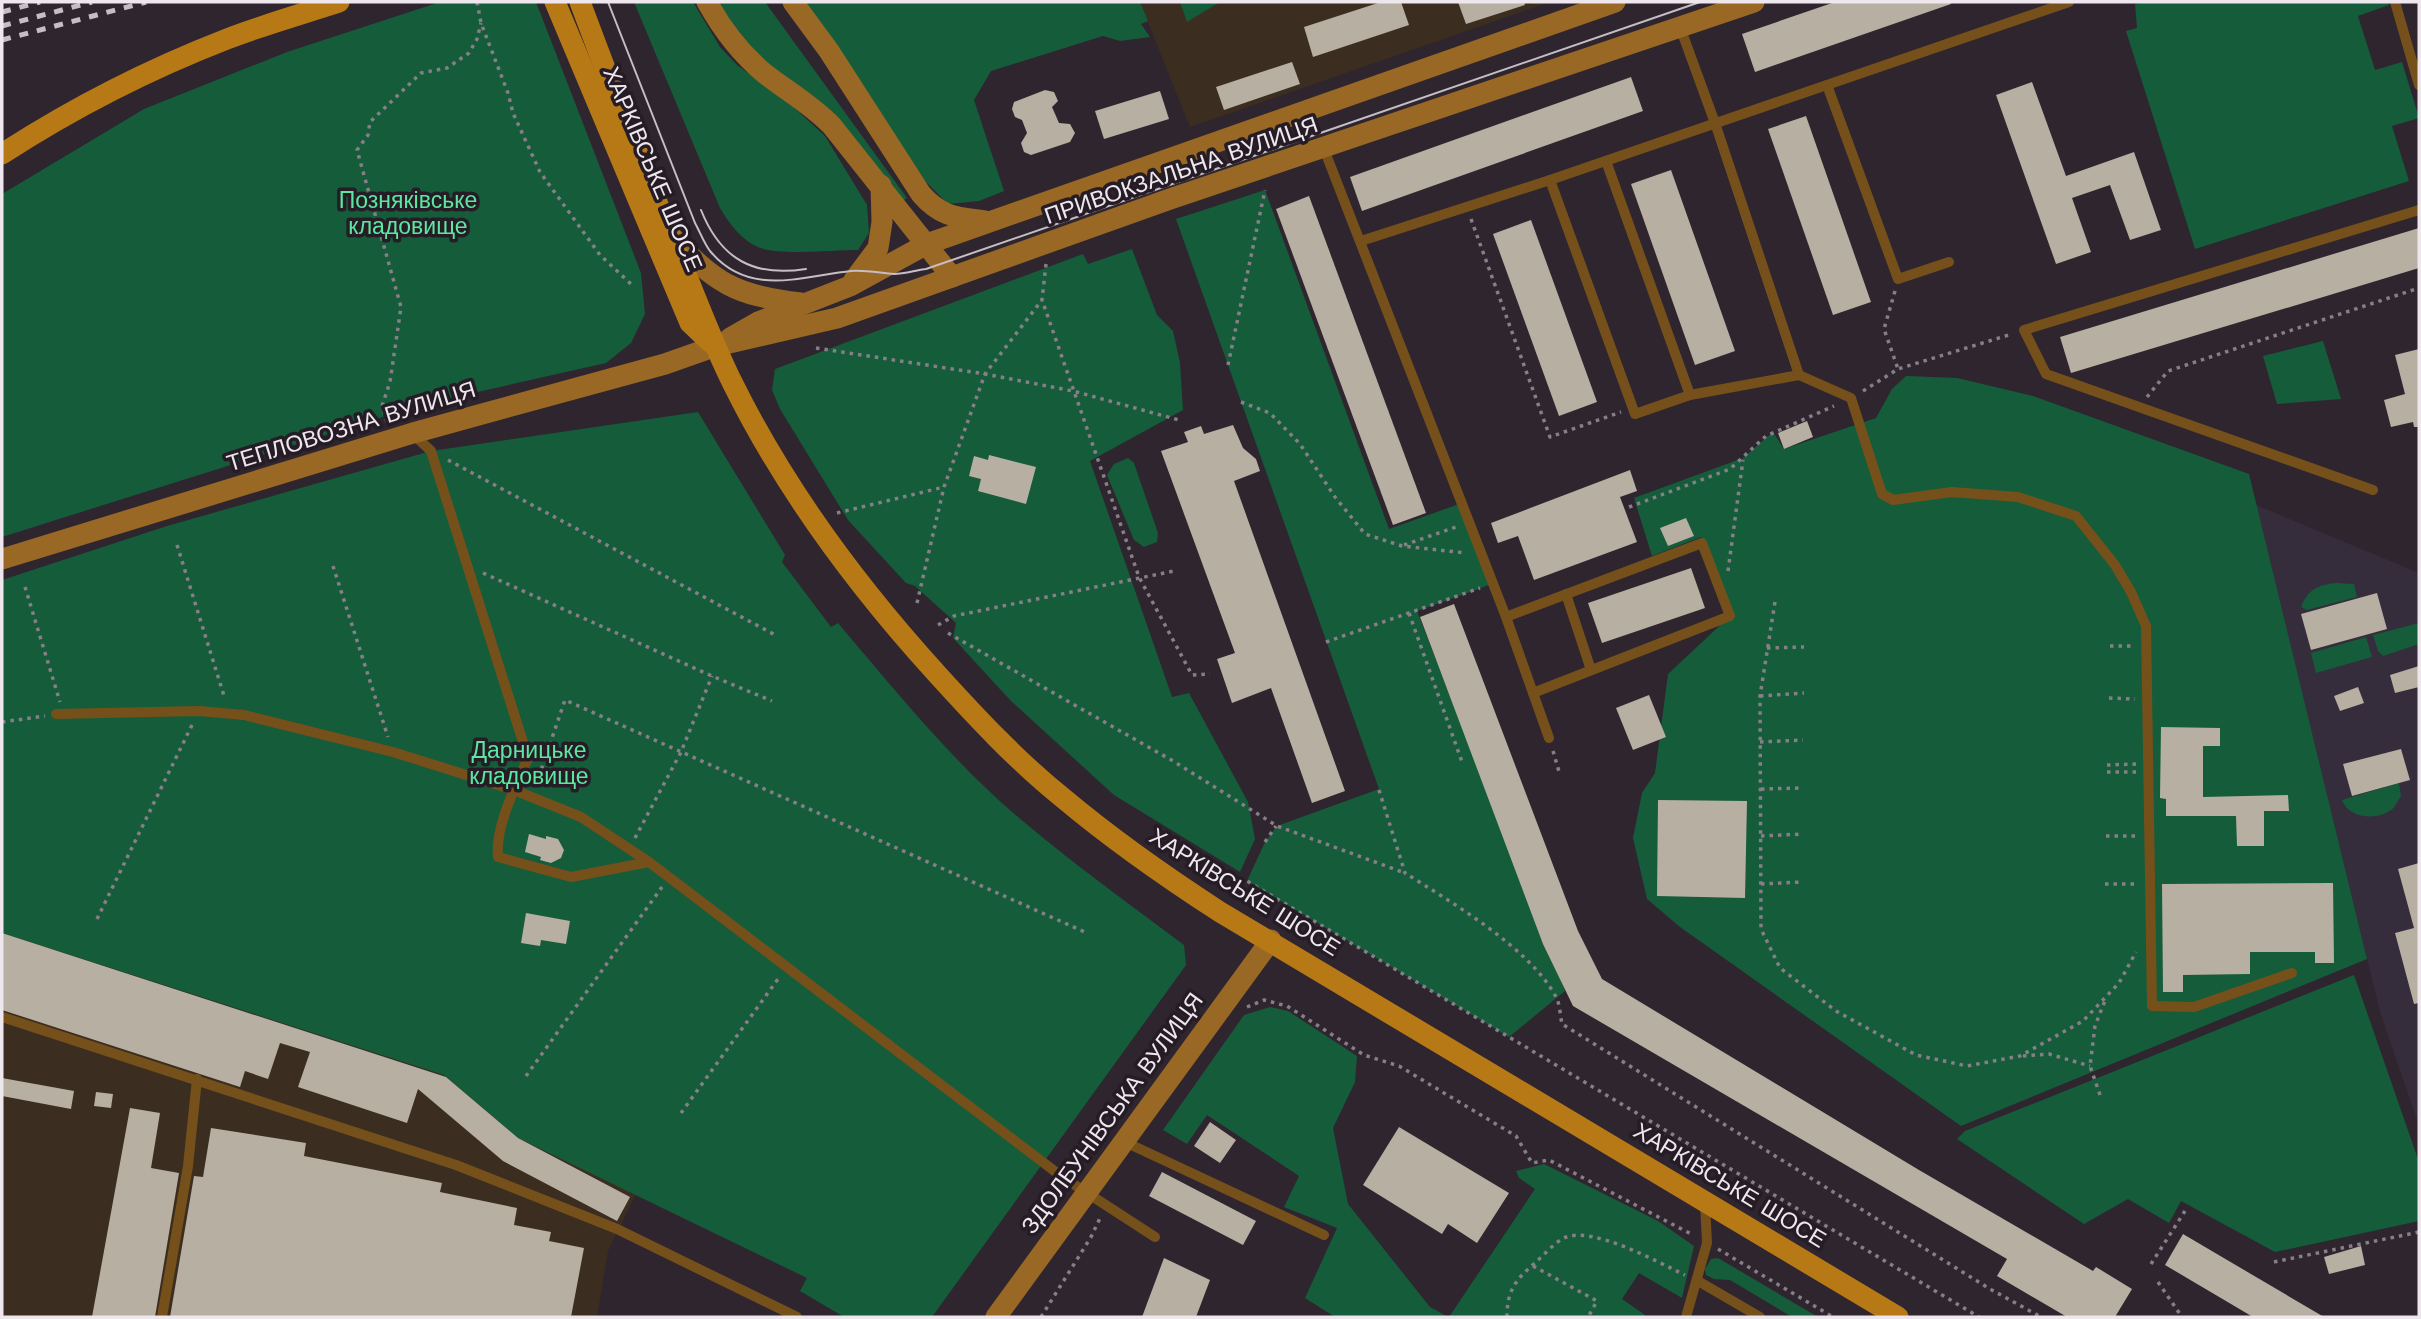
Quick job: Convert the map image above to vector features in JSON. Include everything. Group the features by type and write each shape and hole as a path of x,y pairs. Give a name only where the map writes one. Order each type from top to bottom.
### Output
{"main road":[{"path":"2,154 99,95 165,65 229,38 339,2"},
{"path":"707,2 737,48 764,73 818,111 881,185 953,278"},
{"path":"793,2 829,51 921,194 935,210 956,217 991,221"},
{"name":"ПРИВОКЗАЛЬНА ВУЛИЦЯ","path":"716,346 758,322 850,286 927,244 1615,2"},
{"name":"ПРИВОКЗАЛЬНА ВУЛИЦЯ","path":"716,346 837,318 1170,199 1754,2"},
{"name":"ХАРКІВСЬКЕ ШОСЕ","path":"581,6 716,346 733,385 779,469 810,517 882,612 966,706 1060,797 1112,838 1220,912 1898,1317"},
{"name":"ХАРКІВСЬКЕ ШОСЕ","path":"559,11 690,323 716,346"},
{"path":"850,286 878,248 882,222 881,185"},
{"name":"ПРИВОКЗАЛЬНА ВУЛИЦЯ","path":"669,233 699,266 725,284 758,297 803,303"},
{"name":"ТЕПЛОВОЗНА ВУЛИЦЯ","path":"2,559 413,433 665,364 716,346"},
{"name":"ЗДОЛБУНІВСЬКА ВУЛИЦЯ","path":"996,1317 1088,1194 1270,940"}],"lane":[{"path":"1361,241 1550,180 2069,2"},
{"path":"2395,2 2419,85"},
{"path":"1680,27 1799,375"},
{"path":"1827,85 1898,279 1949,262"},
{"path":"1324,149 1506,617 1549,738"},
{"path":"1606,160 1690,395"},
{"path":"1550,180 1634,414 1690,395 1799,375 1851,398 1882,494 1893,500 1952,492 2018,497 2076,516 2115,565 2132,592 2146,626 2151,1006 2194,1007 2292,973"},
{"path":"2373,489 2046,373 2024,330 2419,210"},
{"path":"413,433 431,452 528,758 496,843 498,857 571,877 649,862"},
{"path":"1506,617 1702,543 1724,599 1730,616 1533,693"},
{"path":"1566,594 1591,670"},
{"path":"60,714 199,711 230,714 393,752 514,790 581,817 649,862 1060,1176 1155,1237"},
{"path":"2,1017 427,1154 528,1192 617,1229 797,1317"},
{"path":"162,1317 188,1166 197,1079"},
{"path":"1125,1142 1324,1235"},
{"path":"1686,1317 1707,1243 1705,1200"},
{"path":"1698,1281 1760,1317"}],"path":[{"path":"477,2 481,23 513,113 540,172 600,255 632,285"},
{"path":"387,425 382,406 390,382 401,307 357,150 368,135 370,122 421,73 447,68 469,53 477,39 481,23"},
{"path":"1228,365 1265,190"},
{"path":"1467,207 1550,437 1632,408"},
{"path":"1046,262 1042,300 1139,577 1192,675 1210,674"},
{"path":"1898,279 1884,329 1898,369"},
{"path":"2140,407 2168,371 2419,288"},
{"path":"917,603 944,486 985,374 1042,300"},
{"path":"1629,507 1730,469 1766,436 1851,398 1898,369 2024,330"},
{"path":"816,348 985,374 1073,391 1179,420"},
{"path":"1241,402 1270,413 1300,444 1335,497 1365,534 1402,546 1482,555"},
{"path":"1724,599 1743,458"},
{"path":"434,461 446,459 777,636"},
{"path":"837,513 944,486"},
{"path":"1402,546 1470,523"},
{"path":"177,544 230,714"},
{"path":"333,566 393,752"},
{"path":"467,566 772,701"},
{"path":"938,625 954,617 1174,570"},
{"path":"1326,642 1492,584"},
{"path":"2,722 60,714 25,587"},
{"path":"1775,602 1760,695 1761,929 1780,968 1836,1011 1916,1055 1967,1066 2020,1056 2049,1054 2090,1066"},
{"path":"1409,614 1462,762"},
{"path":"2110,646 2139,646 2146,626"},
{"path":"948,633 1173,761 1277,826 1405,873 1479,920 1532,966 1557,998 1562,1024 1990,1289 2041,1317"},
{"path":"1767,648 1804,647"},
{"path":"629,849 681,752 712,676"},
{"path":"1760,695 1804,693"},
{"path":"2109,698 2140,699"},
{"path":"532,797 565,700 1087,933"},
{"path":"97,919 199,711"},
{"path":"1549,738 1560,775"},
{"path":"1760,743 1803,740"},
{"path":"2107,765 2140,764 2141,772 2108,772"},
{"path":"1761,789 1803,788"},
{"path":"1379,790 1405,873"},
{"path":"1265,842 1277,826"},
{"path":"1761,836 1803,834"},
{"path":"2106,836 2141,836"},
{"path":"526,1076 669,877"},
{"path":"1239,881 1247,881 1259,888 1979,1317"},
{"path":"1761,884 1802,882"},
{"path":"2105,884 2141,884"},
{"path":"2020,1056 2083,1021 2119,984 2137,947"},
{"path":"681,1113 786,967"},
{"path":"2100,1095 2090,1066 2095,1026 2107,996"},
{"path":"1264,1000 1287,1006 1364,1055 1399,1066 1516,1136 1532,1163 1549,1160 1707,1243 1833,1317"},
{"path":"2151,1264 2185,1211"},
{"path":"2274,1262 2419,1232"},
{"path":"1507,1317 1507,1297 1525,1272 1563,1239 1581,1234 1601,1238 1698,1281"},
{"path":"1532,1265 1597,1301 1588,1317"},
{"path":"2158,1282 2182,1317"}],"shaded area":[{"path":"1140,2 1550,2 1190,127"},
{"path":"2256,505 2419,573 2419,1126 2380,1012"},
{"path":"2,933 444,1075 518,1138 636,1194 608,1251 597,1317 2,1317"}],"green space":[{"name":"Позняківське кладовище","path":"440,2 536,2 641,273 645,314 631,343 606,363 424,404 2,537 2,194 144,109 287,52"},
{"path":"634,2 693,2 720,47 737,65 787,101 825,136 867,205 869,233 858,250 767,250 752,244 736,230 720,208"},
{"path":"713,2 765,2 907,198 900,203 754,60"},
{"path":"797,2 1140,2 1148,21 1141,24 1150,37 1120,41 1103,36 991,71 974,100 1004,191 979,201 948,204 925,181"},
{"path":"1180,2 1220,2 1187,22"},
{"path":"2388,2 2389,5 2358,16 2375,70 2402,62 2419,118 2392,126 2409,181 2195,249 2126,31 2137,28 2135,4"},
{"path":"1265,190 1389,529 1462,503 1492,584 1417,611 1565,991 1509,1037 1247,881 1265,842 1277,826 1379,789 1176,219"},
{"path":"1132,249 1157,315 1173,331 1180,363 1183,410 1090,461 1172,697 1189,693 1248,802 1255,839 1240,872 1114,795 1011,701 953,638 956,623 915,586 906,583 848,520 780,409 772,390 775,369 1083,254 1088,264"},
{"path":"2323,341 2341,399 2277,404 2263,356"},
{"path":"1906,376 1957,378 2033,396 2249,474 2367,959 1961,1126 1680,927 1647,899 1633,838 1642,793 1655,773 1668,674 1730,616 1701,537 1652,556 1634,498 1743,458 1773,432 1784,449 1876,418 1892,389"},
{"name":"Дарницьке кладовище","path":"698,412 785,555 782,562 831,627 838,623 900,696 987,790 1075,863 1184,945 1186,965 932,1317 844,1317 800,1291 807,1278 518,1138 444,1075 2,933 2,580 167,526 431,451"},
{"path":"1128,458 1134,463 1158,533 1157,542 1144,547 1134,540 1107,475 1114,464"},
{"path":"2336,583 2354,584 2357,597 2307,610 2301,607 2314,589"},
{"path":"2419,623 2419,644 2383,656 2378,651 2373,635"},
{"path":"2366,637 2372,657 2316,673 2311,653"},
{"path":"2399,783 2401,796 2395,806 2378,816 2356,814 2345,806 2342,800"},
{"path":"2354,975 2419,1162 2419,1221 2275,1252 2181,1201 2169,1223 2128,1199 2084,1224 1957,1139 1965,1131"},
{"path":"1270,1007 1288,1011 1357,1056 1355,1082 1333,1128 1348,1204 1430,1307 1448,1317 1335,1317 1305,1298 1337,1228 1284,1207 1299,1176 1207,1115 1187,1144 1163,1130 1244,1015"},
{"path":"1544,1164 1658,1221 1694,1246 1682,1298 1639,1273 1622,1299 1645,1315 1644,1317 1449,1317 1535,1189 1519,1178 1516,1171"},
{"path":"1718,1258 1818,1317 1792,1317 1730,1280 1714,1279 1706,1275 1705,1269 1711,1259"}],"building":[{"path":"1381,2 1401,2 1409,25 1313,57 1304,27"},
{"path":"1458,2 1524,2 1525,5 1466,24"},
{"path":"1835,2 1951,4 1755,72 1742,34"},
{"path":"1292,62 1300,84 1224,110 1216,87"},
{"path":"1631,77 1643,111 1362,211 1350,177"},
{"path":"2032,82 2066,176 2134,152 2161,230 2130,240 2110,185 2072,198 2091,252 2056,264 1996,95"},
{"path":"1045,90 1054,92 1058,101 1052,107 1059,123 1070,124 1075,133 1070,142 1031,155 1024,152 1021,143 1027,133 1022,120 1015,117 1012,109 1014,102"},
{"path":"1160,91 1169,119 1104,139 1095,111"},
{"path":"1806,116 1871,302 1833,315 1768,129"},
{"path":"1671,170 1735,351 1695,365 1631,184"},
{"path":"1309,196 1426,513 1393,525 1276,209"},
{"path":"1531,220 1597,402 1559,416 1493,234"},
{"path":"2419,228 2419,268 2071,373 2060,337"},
{"path":"2419,349 2419,427 2414,427 2413,422 2391,427 2384,400 2405,394 2395,355"},
{"path":"1807,421 1813,437 1784,449 1778,433"},
{"path":"1233,425 1243,448 1256,459 1260,471 1234,481 1345,791 1312,803 1271,688 1232,703 1217,659 1235,653 1161,451 1188,442 1184,432 1201,426 1204,434"},
{"path":"989,455 1036,467 1026,504 978,491 981,479 969,476 974,456 988,460"},
{"path":"1630,470 1637,491 1620,497 1637,542 1534,580 1518,536 1498,543 1491,523"},
{"path":"1686,518 1694,536 1668,546 1660,528"},
{"path":"1691,568 1705,608 1602,643 1588,603"},
{"path":"2377,593 2387,629 2311,650 2301,614"},
{"path":"1454,604 1578,931 1602,979 1919,1170 2093,1271 2096,1267 2132,1289 2115,1317 2067,1317 1997,1276 2007,1259 1573,1006 1543,944 1420,617"},
{"path":"2419,666 2419,687 2395,693 2390,675"},
{"path":"2358,687 2364,703 2340,711 2334,696"},
{"path":"1649,695 1666,737 1633,750 1616,708"},
{"path":"2161,727 2220,728 2220,746 2203,746 2203,797 2288,795 2289,811 2264,811 2264,846 2237,846 2236,816 2166,816 2166,799 2160,798"},
{"path":"2401,749 2410,780 2352,796 2343,764"},
{"path":"1658,800 1747,801 1745,898 1657,896"},
{"path":"529,834 558,839 564,850 561,858 551,863 525,852"},
{"path":"2419,863 2419,1003 2414,1004 2395,933 2414,928 2398,869"},
{"path":"2333,883 2334,963 2315,963 2315,952 2250,952 2250,974 2183,975 2183,992 2163,992 2162,884"},
{"path":"526,913 570,921 566,944 541,940 540,946 521,943"},
{"path":"2,933 446,1077 518,1138 630,1197 617,1221 503,1161 418,1089 407,1123 298,1087 310,1052 280,1043 268,1079 245,1071 240,1087 2,1010"},
{"path":"2,1078 74,1091 71,1109 2,1096"},
{"path":"96,1092 113,1094 111,1108 94,1106"},
{"path":"130,1108 160,1113 151,1168 179,1173 155,1317 92,1317"},
{"path":"1210,1122 1236,1140 1220,1163 1194,1146"},
{"path":"1399,1127 1509,1193 1477,1243 1448,1224 1442,1234 1363,1185"},
{"path":"211,1128 306,1143 304,1156 442,1183 440,1192 517,1208 514,1225 551,1232 549,1241 584,1248 571,1317 170,1317 194,1176 203,1177"},
{"path":"1162,1172 1256,1221 1243,1245 1149,1196"},
{"path":"2183,1234 2324,1317 2253,1317 2165,1265"},
{"path":"2361,1246 2365,1265 2329,1274 2324,1257"},
{"path":"1164,1258 1210,1280 1196,1317 1142,1317"}],"tram line":[{"path":"608,2 695,223 708,248 725,266 742,275 777,280 851,271 894,274 926,269 1700,2"},
{"path":"701,210 719,241 729,253 741,261 770,270 806,269"}],"railway":[{"path":"2,12 40,2"},
{"path":"2,26 92,2"},
{"path":"2,40 146,2"}]}
